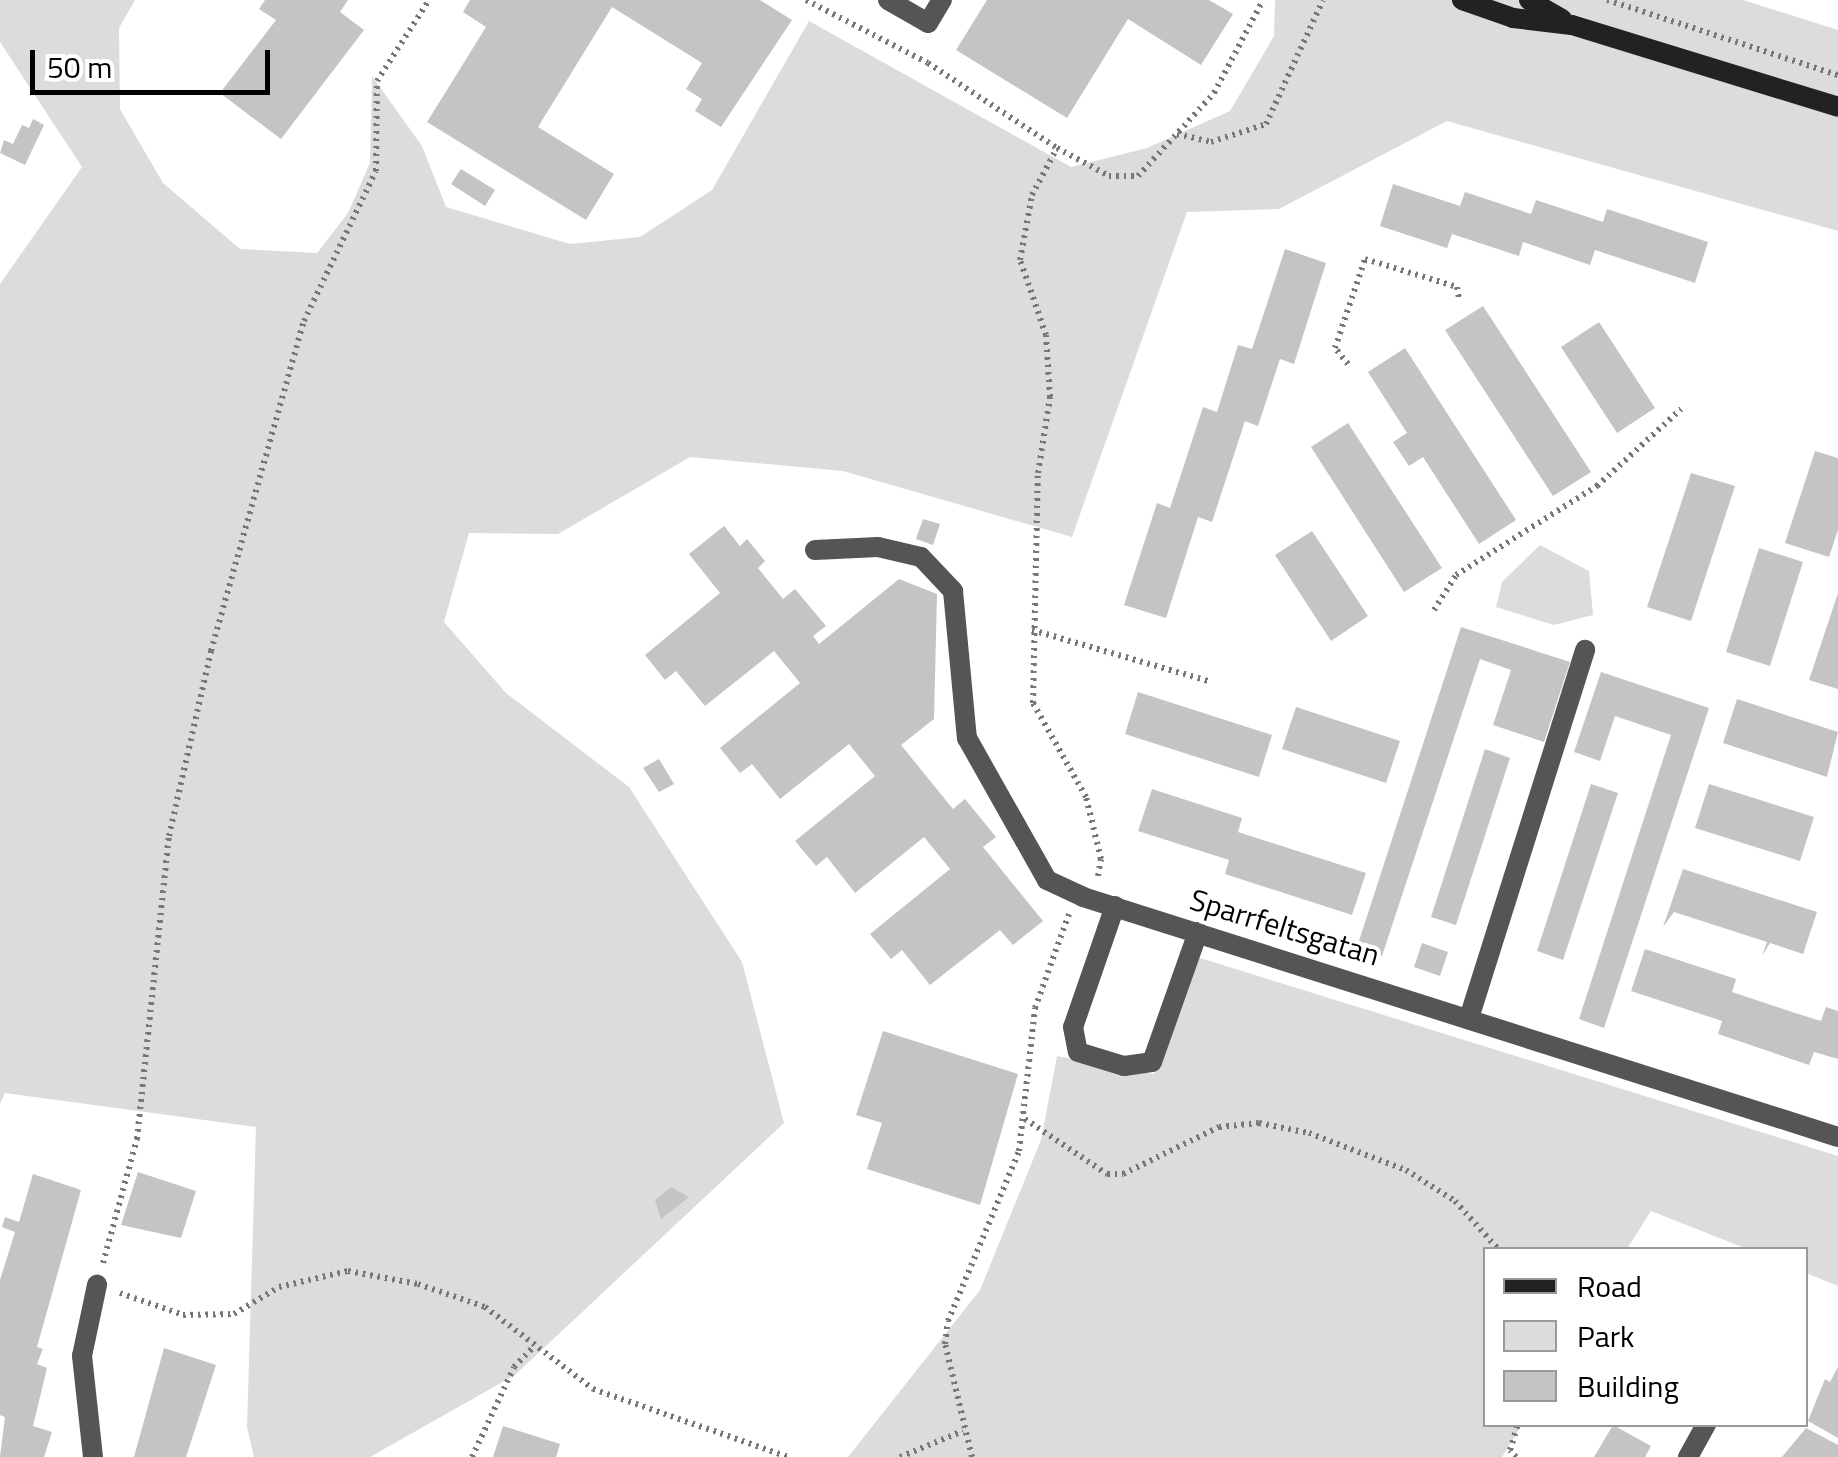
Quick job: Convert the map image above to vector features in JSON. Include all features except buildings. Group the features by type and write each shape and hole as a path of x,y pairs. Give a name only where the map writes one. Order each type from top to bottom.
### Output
{"street":[{"path":"888,0 928,23 942,0"},
{"path":"1462,0 1513,18 1572,25 1838,107"},
{"path":"1529,0 1572,25"},
{"name":"Sparrfeltsgatan","path":"815,550 878,547 920,557 953,590 966,738 1047,880 1083,897 1470,1015 1838,1137"},
{"path":"1470,1015 1585,650"},
{"path":"1115,906 1073,1027 1078,1052 1124,1066 1152,1062 1198,932"},
{"path":"92,1457 82,1356 97,1286"},
{"path":"1688,1457 1704,1427"}],"path":[{"path":"429,0 377,81 376,171 304,321 211,651 169,836 137,1140 97,1286 183,1315 234,1314 279,1286 348,1271 418,1284 485,1308 593,1389 788,1457"},
{"path":"806,0 928,64 1057,148 1109,176 1138,176 1214,92 1263,0"},
{"path":"1177,134 1211,142 1266,124 1323,0"},
{"path":"1607,0 1838,75"},
{"path":"972,1457 945,1344 948,1321 1019,1151 1035,1008 1068,915 1098,878 1097,834 1086,797 1033,703 1038,473 1050,397 1046,335 1020,260 1032,195 1057,148"},
{"path":"1348,364 1336,348 1364,258 1457,287 1458,298"},
{"path":"1434,610 1456,576 1596,486 1681,409"},
{"path":"1032,630 1209,681"},
{"path":"1025,1120 1107,1174 1123,1174 1219,1126 1260,1123 1309,1132 1406,1170 1454,1201 1496,1247"},
{"path":"472,1457 514,1367 534,1346"},
{"path":"1516,1457 1510,1450 1517,1427"},
{"path":"900,1457 963,1431"}],"green space":[{"path":"0,0 135,0 119,28 120,109 163,183 240,249 317,253 348,213 370,163 372,76 422,146 446,207 570,244 640,237 712,190 809,21 1071,167 1147,148 1230,111 1274,36 1275,0 1743,0 1838,30 1838,231 1447,121 1279,209 1187,212 1072,537 843,471 690,457 558,534 469,533 444,622 506,693 629,787 742,962 784,1123 515,1375 370,1457 254,1457 247,1427 256,1127 5,1093 0,1104 0,284 82,167 0,42"},
{"path":"1540,545 1589,571 1593,615 1554,625 1496,607 1502,582"},
{"path":"1197,957 1838,1156 1838,1286 1808,1274 1808,1247 1742,1247 1651,1211 1628,1247 1483,1247 1483,1427 1521,1427 1502,1457 848,1457 980,1290 1041,1140 1057,1056 1154,1074"}]}
